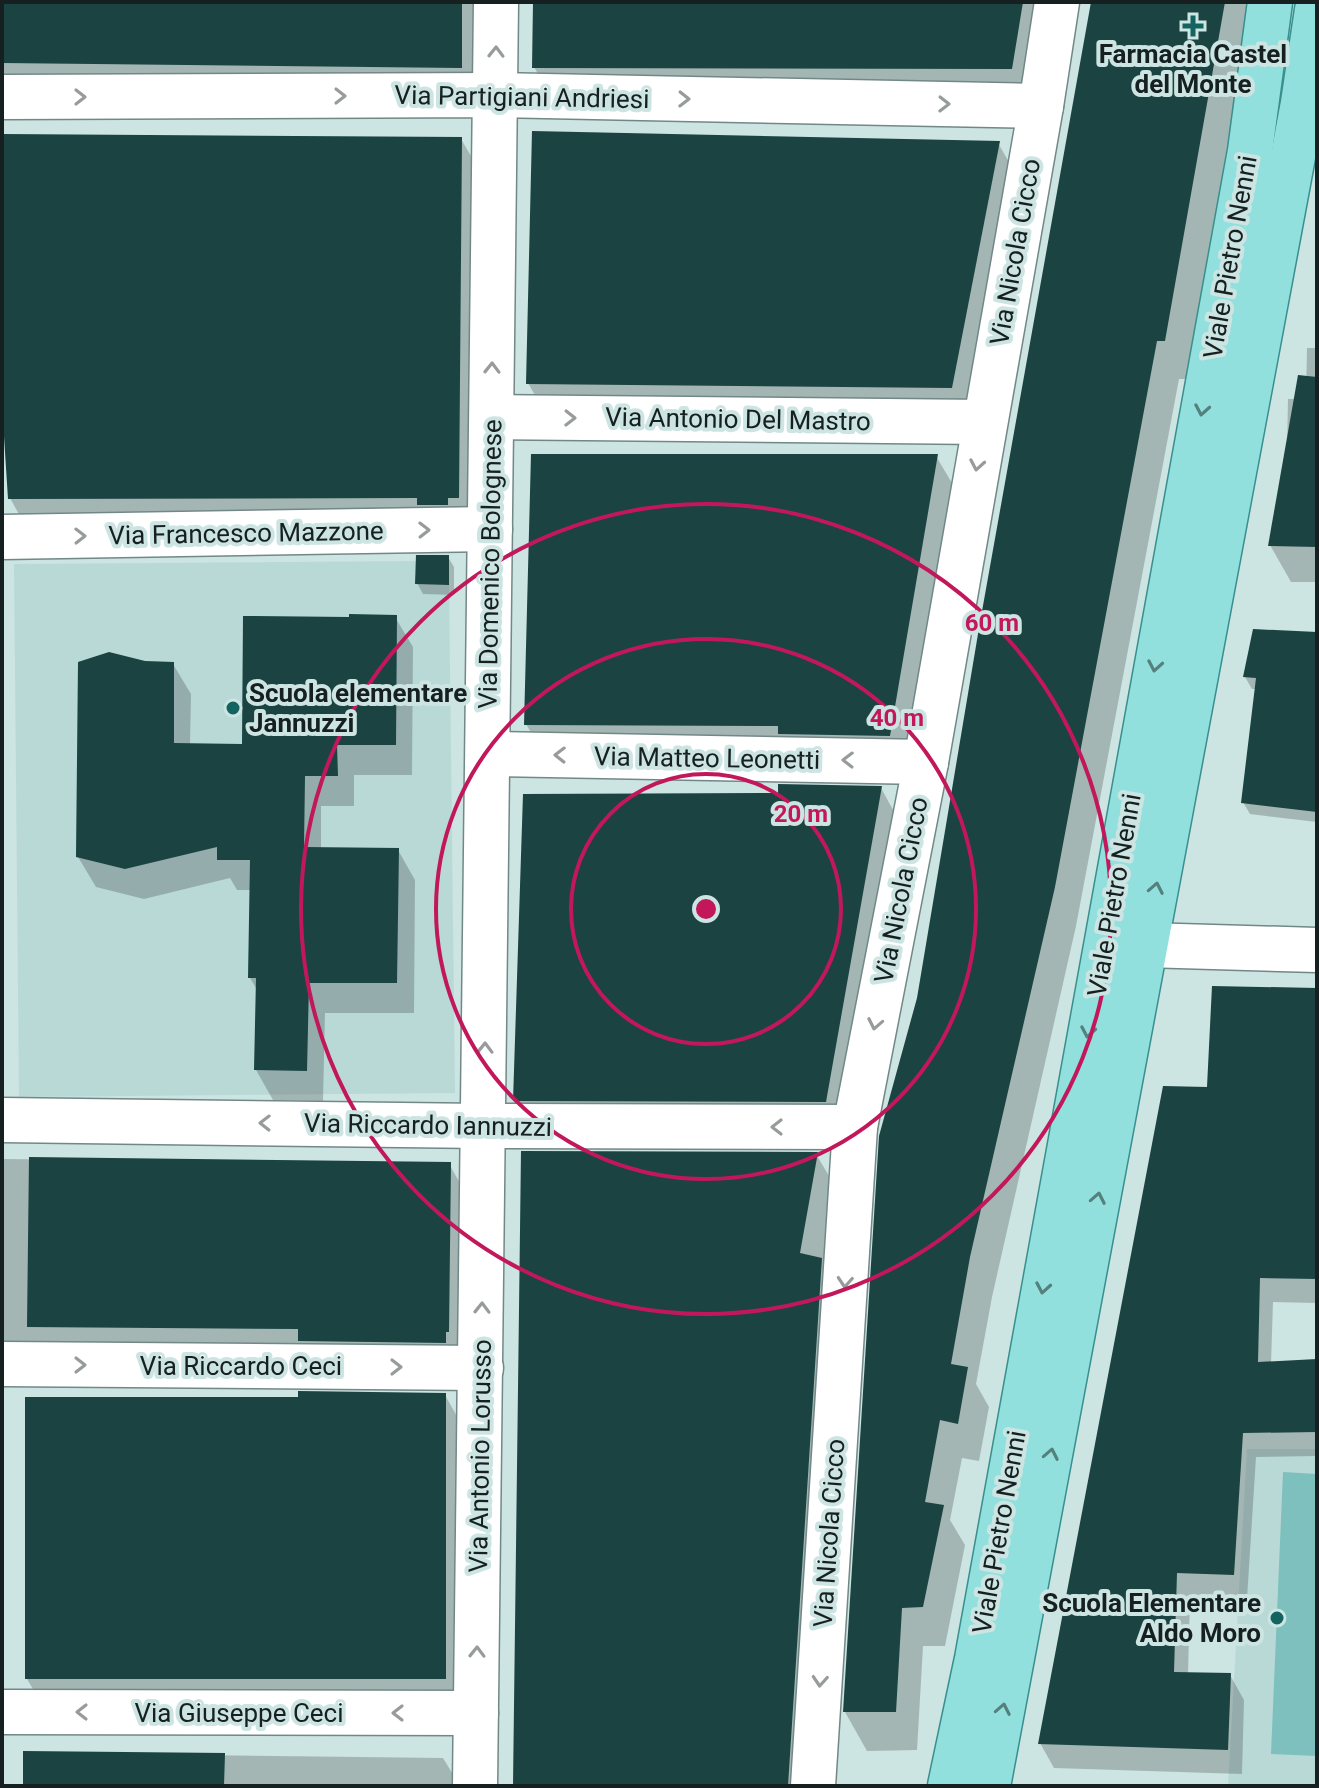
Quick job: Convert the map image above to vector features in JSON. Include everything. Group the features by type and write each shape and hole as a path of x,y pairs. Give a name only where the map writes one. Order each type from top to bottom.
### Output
{"main road":[{"name":"Viale Pietro Nenni","path":"950,1786 977,1659 1250,151 1270,2"},
{"name":"Viale Pietro Nenni","path":"988,1786 1300,118 1317,10"}],"street":[{"name":"Via Domenico Bolognese","path":"484,1126 496,2"},
{"name":"Via Nicola Cicco","path":"813,1786 855,1127 926,762 1057,2"},
{"name":"Via Partigiani Andriesi","path":"2,97 495,95 1041,106"},
{"name":"Via Antonio Del Mastro","path":"492,417 985,422"},
{"name":"Via Francesco Mazzone","path":"2,537 490,529"},
{"name":"Via Matteo Leonetti","path":"488,754 926,762"},
{"path":"1145,945 1317,950"},
{"name":"Via Riccardo Iannuzzi","path":"2,1120 855,1127"},
{"name":"Via Antonio Lorusso","path":"475,1786 484,1126"},
{"name":"Via Riccardo Ceci","path":"2,1364 481,1368"},
{"name":"Via Giuseppe Ceci","path":"2,1712 476,1713"}],"shaded area":[{"name":"Scuola elementare Jannuzzi","path":"416,561 415,584 449,585 455,1093 19,1097 14,564"},
{"name":"Scuola Elementare Aldo Moro","path":"1247,1449 1317,1449 1317,1786 1228,1786"},
{"path":"1283,1472 1317,1474 1317,1756 1271,1754"}],"building":[{"path":"2,2 462,2 462,68 2,63"},
{"path":"533,2 1023,2 1012,69 532,68"},
{"path":"1091,2 1225,2 1165,341 1157,341 1055,887 970,1257 951,1364 968,1367 958,1424 940,1420 925,1502 944,1505 923,1607 902,1608 896,1712 843,1712 879,1136 917,998 979,628"},
{"path":"532,131 1000,141 952,388 526,384"},
{"path":"2,134 462,137 459,498 448,498 448,505 417,505 417,498 8,499 2,405"},
{"path":"1298,375 1317,377 1317,547 1268,546"},
{"path":"531,454 938,454 890,736 778,734 778,726 524,725"},
{"path":"416,555 449,555 449,585 415,584"},
{"path":"349,614 397,615 396,745 337,745 338,776 305,776 304,847 399,848 397,983 309,983 307,1071 254,1070 256,978 248,978 250,860 217,860 217,847 125,869 76,857 78,662 109,652 145,661 174,662 174,743 242,744 243,616 349,617"},
{"path":"1253,629 1317,632 1317,812 1241,803 1256,678 1243,677"},
{"path":"778,784 882,786 826,1102 513,1101 523,794 778,793"},
{"path":"1212,986 1317,988 1317,1279 1260,1278 1258,1362 1317,1359 1317,1432 1243,1433 1234,1575 1177,1573 1174,1672 1231,1673 1228,1750 1038,1744 1163,1086 1207,1087"},
{"path":"521,1151 818,1152 800,1253 822,1258 788,1786 513,1786"},
{"path":"29,1157 451,1162 449,1332 446,1332 446,1343 298,1341 298,1329 27,1327"},
{"path":"298,1391 446,1393 446,1679 25,1679 25,1397 298,1397"},
{"path":"23,1751 225,1753 224,1786 23,1786"}],"place":[{"name":"Farmacia Castel del Monte","path":"1193,26"},
{"name":"Scuola elementare Jannuzzi","path":"233,708"},
{"name":"Scuola Elementare Aldo Moro","path":"1277,1618"}]}
